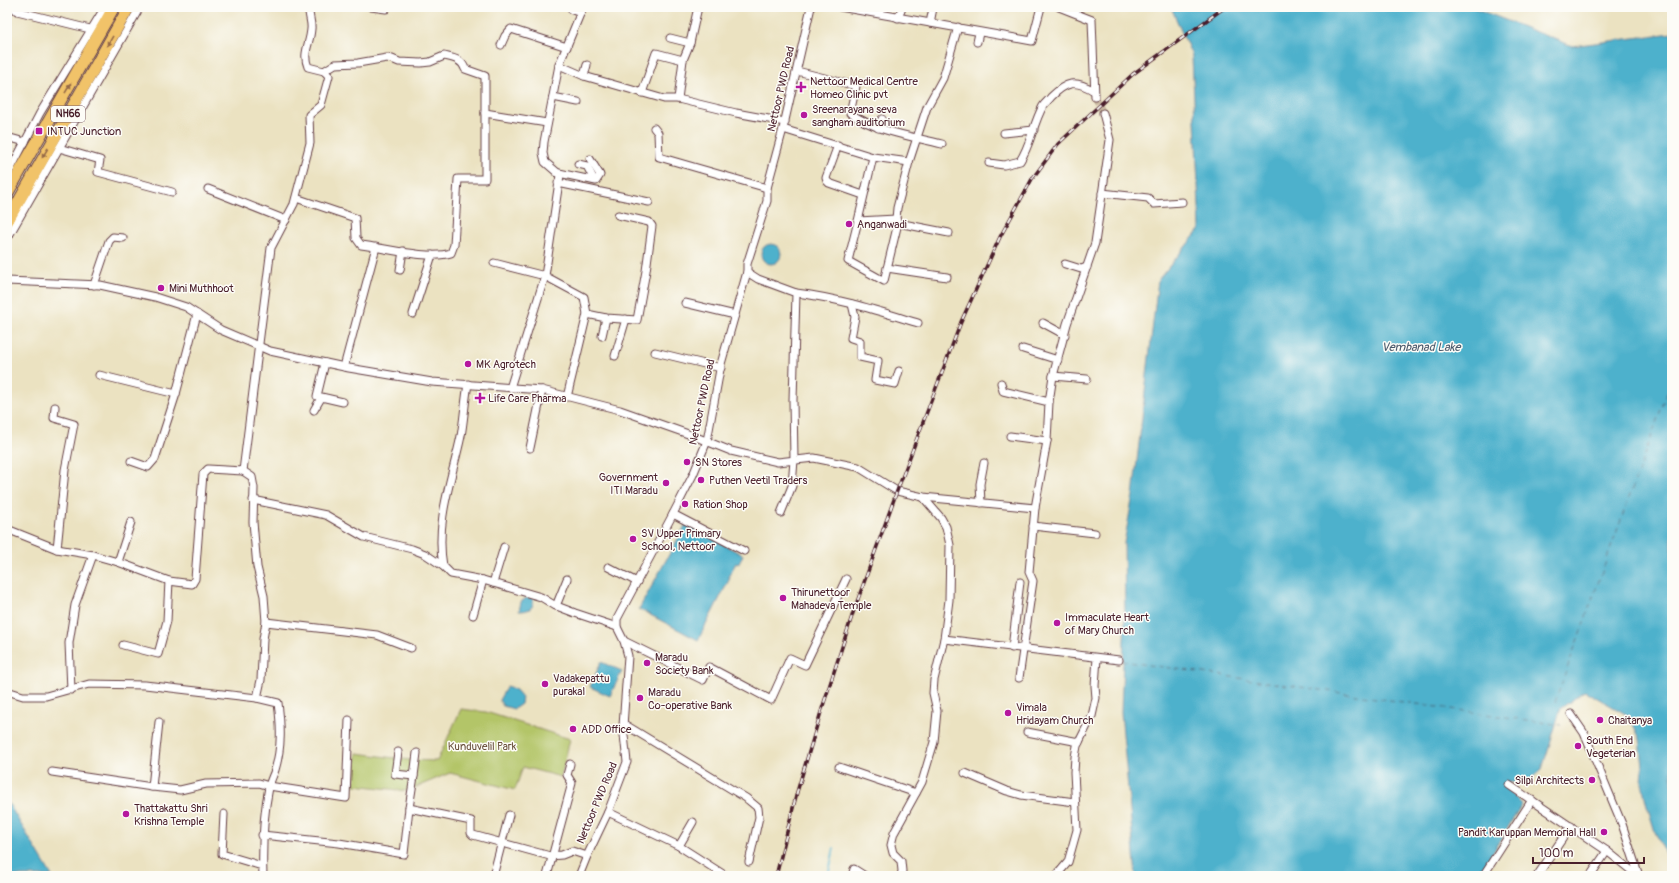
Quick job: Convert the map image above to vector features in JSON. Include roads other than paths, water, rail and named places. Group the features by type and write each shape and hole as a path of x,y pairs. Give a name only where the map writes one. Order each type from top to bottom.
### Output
{"highway":[{"name":"NH66","path":"7,194 114,7"},
{"name":"NH66","path":"7,222 63,133 129,7"}],"street":[{"path":"14,7 17,11 90,29"},
{"path":"7,176 40,113 90,29 105,7"},
{"path":"7,240 59,148 63,133 140,7"},
{"path":"243,471 271,248 296,198 310,143 309,115 321,105 329,76 324,71 308,67 305,59 312,28 309,7"},
{"path":"371,7 386,9 387,7"},
{"path":"678,99 683,60 690,42 698,7"},
{"name":"Nettoor PWD Road","path":"579,876 608,812 627,762 624,724 628,656 624,641 617,627 617,619 693,475 707,441 721,368 748,264 767,201 767,188 797,71 810,7"},
{"path":"840,7 1032,41 1041,7"},
{"path":"989,163 1004,165 1020,161 1029,144 1043,105 1060,89 1069,83 1083,84 1095,94 1092,20 1059,7"},
{"path":"898,18 902,8"},
{"path":"930,23 933,8"},
{"path":"572,10 582,10 559,65 543,158 547,164 559,173 596,181 600,175 590,159"},
{"path":"873,157 848,261 884,281 909,162 927,107 943,78 958,27"},
{"path":"501,46 505,36 511,29 567,46"},
{"path":"977,42 979,32"},
{"path":"670,38 690,42"},
{"path":"642,92 656,53 683,60"},
{"path":"296,198 355,218 356,238 361,244 403,252 445,255 451,253 454,245 458,179 485,180 485,76 465,69 465,65 458,60 444,56 430,62 421,63 399,62 387,58 358,63 334,64 324,71"},
{"path":"559,65 584,76 664,99 678,99 784,125 873,157 909,162"},
{"path":"584,76 587,65"},
{"path":"797,71 856,86 850,113 858,118 878,128 942,144"},
{"path":"553,98 578,102"},
{"path":"485,113 548,123"},
{"path":"1019,678 1033,581 1029,572 1035,508 1047,441 1049,402 1053,376 1064,335 1095,243 1110,140 1103,113"},
{"path":"878,128 882,119"},
{"path":"654,128 658,133 659,157 767,188"},
{"path":"1004,133 1034,130"},
{"path":"7,136 25,142"},
{"path":"838,145 826,181 863,195"},
{"path":"59,148 100,160 98,172 172,192"},
{"path":"578,164 587,166 594,180"},
{"path":"510,388 545,276 559,173"},
{"path":"558,183 649,202"},
{"path":"208,189 286,220"},
{"path":"1102,193 1148,198 1154,204 1182,202"},
{"path":"587,314 606,318 637,320 652,226 649,222 618,215"},
{"path":"858,221 897,221 949,233"},
{"path":"94,285 109,240 113,238 123,238"},
{"path":"344,367 376,247"},
{"path":"400,270 403,252"},
{"path":"414,314 432,255"},
{"path":"494,263 545,276 584,297 587,314 567,397"},
{"path":"1065,264 1081,269 1087,267"},
{"path":"887,268 947,277"},
{"path":"747,272 758,279 796,294 816,295 918,323"},
{"path":"7,281 94,285 155,297 186,307 221,330 270,351 344,367 432,382 542,390 620,410 731,451 778,462 814,458 858,467 897,491 923,497 1035,508"},
{"path":"781,513 792,486 794,460 793,400 796,294"},
{"path":"685,302 735,315"},
{"path":"852,304 855,317 851,338 860,341 860,357 878,361 875,380 895,384 899,371"},
{"path":"131,461 148,467 155,459 176,394 197,314"},
{"path":"602,336 606,318"},
{"path":"615,356 626,319"},
{"path":"1043,323 1064,335"},
{"path":"1023,349 1058,360"},
{"path":"655,352 721,368"},
{"path":"325,363 317,396 343,402"},
{"path":"99,375 176,394"},
{"path":"1053,376 1087,379"},
{"path":"1001,383 1003,391 1049,402"},
{"path":"443,566 441,553 443,508 461,435 468,384"},
{"path":"530,448 542,390"},
{"path":"314,410 321,398"},
{"path":"55,407 54,418 74,424 65,470 57,549"},
{"path":"1010,436 1047,441"},
{"path":"981,503 980,484 984,463"},
{"path":"7,529 57,549 93,555 118,562 169,581 192,584 195,579 203,474 208,469 243,471 252,477 257,567 264,596 266,622 263,639 261,680 257,698"},
{"path":"901,876 901,862 893,853 891,845 894,833 916,793 931,756 938,711 933,693 934,680 944,639 949,600 950,545 946,526 942,518 923,497"},
{"path":"253,500 326,515 364,537 412,549 425,554 443,566 451,574 483,580 541,597 556,606 617,627"},
{"path":"673,514 744,551"},
{"path":"118,562 131,522"},
{"path":"1033,526 1095,533"},
{"path":"493,583 504,546"},
{"path":"71,690 69,643 75,605 93,555"},
{"path":"608,567 637,582"},
{"path":"556,606 568,579"},
{"path":"624,641 703,680 709,667 771,700 790,658 805,665 846,579"},
{"path":"473,615 483,580"},
{"path":"123,645 158,654 167,621 169,581"},
{"path":"1012,648 1020,582"},
{"path":"266,622 376,635 411,648"},
{"path":"944,639 1023,650 1119,660"},
{"path":"1056,876 1068,862 1075,841 1077,830 1074,772 1077,746 1092,716 1096,698 1095,686 1097,658"},
{"path":"7,691 23,696 46,696 90,684 145,685 257,698 278,703 281,728 280,745 275,769 269,786 262,835 263,876"},
{"path":"1571,714 1584,733 1622,824 1639,876"},
{"path":"52,772 180,790 206,784 259,782 269,786 346,798 350,720"},
{"path":"152,787 159,722"},
{"path":"624,724 746,798 758,808 759,817 749,862"},
{"path":"1027,732 1079,742"},
{"path":"398,752 395,774 414,776"},
{"path":"262,835 339,843 404,854 416,753"},
{"path":"547,876 572,783 567,776 570,764"},
{"path":"839,767 916,793"},
{"path":"965,773 1007,791 1021,795 1075,802"},
{"path":"1509,785 1607,851 1639,876"},
{"path":"1483,876 1532,800"},
{"path":"409,808 471,821 471,833 473,835 501,844 552,856 562,855 572,850 587,856"},
{"path":"608,812 679,846 726,876"},
{"path":"224,814 222,854 262,866"},
{"path":"492,876 509,815"},
{"path":"679,846 693,822"},
{"path":"1537,876 1571,826"},
{"path":"1590,876 1607,851"},
{"path":"852,876 854,869 865,876"}],"water":[{"name":"Vembanad Lake","path":"1171,7 1472,7 1572,46 1672,33 1672,867 1655,832 1646,802 1642,783 1643,767 1640,739 1629,716 1585,691 1561,708 1542,769 1526,783 1509,781 1506,788 1522,804 1479,876 1136,876 1121,712 1125,615 1124,543 1133,495 1158,280 1200,229 1192,56"},
{"path":"771,244 778,247 781,254 778,261 771,264 764,261 761,254 764,247"},
{"path":"686,524 743,555 738,564 736,563 728,577 730,578 698,640 639,609"},
{"path":"526,598 533,598 532,607 525,611 519,611 521,602"},
{"path":"601,662 622,671 610,696 590,687"},
{"path":"507,686 516,690 522,697 521,704 514,709 503,706 499,700"},
{"path":"7,801 52,876 7,876"}],"waterway":[{"path":"828,876 834,848"}],"tunnel":[{"path":"1095,97 1103,113"}],"railway":[{"path":"776,876 797,792 853,613 961,322 1000,237 1032,179 1058,144 1133,74 1225,7"}],"place":[{"name":"Nettoor Medical Centre Homeo Clinic pvt","path":"801,87"},
{"name":"Sreenarayana seva sangham auditorium","path":"804,115"},
{"name":"INTUC Junction","path":"39,131"},
{"name":"Anganwadi","path":"849,224"},
{"name":"Mini Muthhoot","path":"161,288"},
{"name":"MK Agrotech","path":"468,364"},
{"name":"Life Care Pharma","path":"480,398"},
{"name":"SN Stores","path":"687,462"},
{"name":"Puthen Veetil Traders","path":"701,480"},
{"name":"Government ITI Maradu","path":"666,483"},
{"name":"Ration Shop","path":"685,504"},
{"name":"SV Upper Primary School, Nettoor","path":"633,539"},
{"name":"Thirunettoor Mahadeva Temple","path":"783,598"},
{"name":"Immaculate Heart of Mary Church","path":"1057,623"},
{"name":"Maradu Society Bank","path":"647,663"},
{"name":"Vadakepattu purakal","path":"545,684"},
{"name":"Maradu Co-operative Bank","path":"640,698"},
{"name":"Vimala Hridayam Church","path":"1008,713"},
{"name":"Chaitanya","path":"1600,720"},
{"name":"ADD Office","path":"573,729"},
{"name":"South End Vegeterian","path":"1578,746"},
{"name":"Silpi Architects","path":"1592,780"},
{"name":"Thattakattu Shri Krishna Temple","path":"126,814"},
{"name":"Pandit Karuppan Memorial Hall","path":"1604,832"}],"park label":[{"name":"Kunduvelil Park","path":"482,746"}]}
